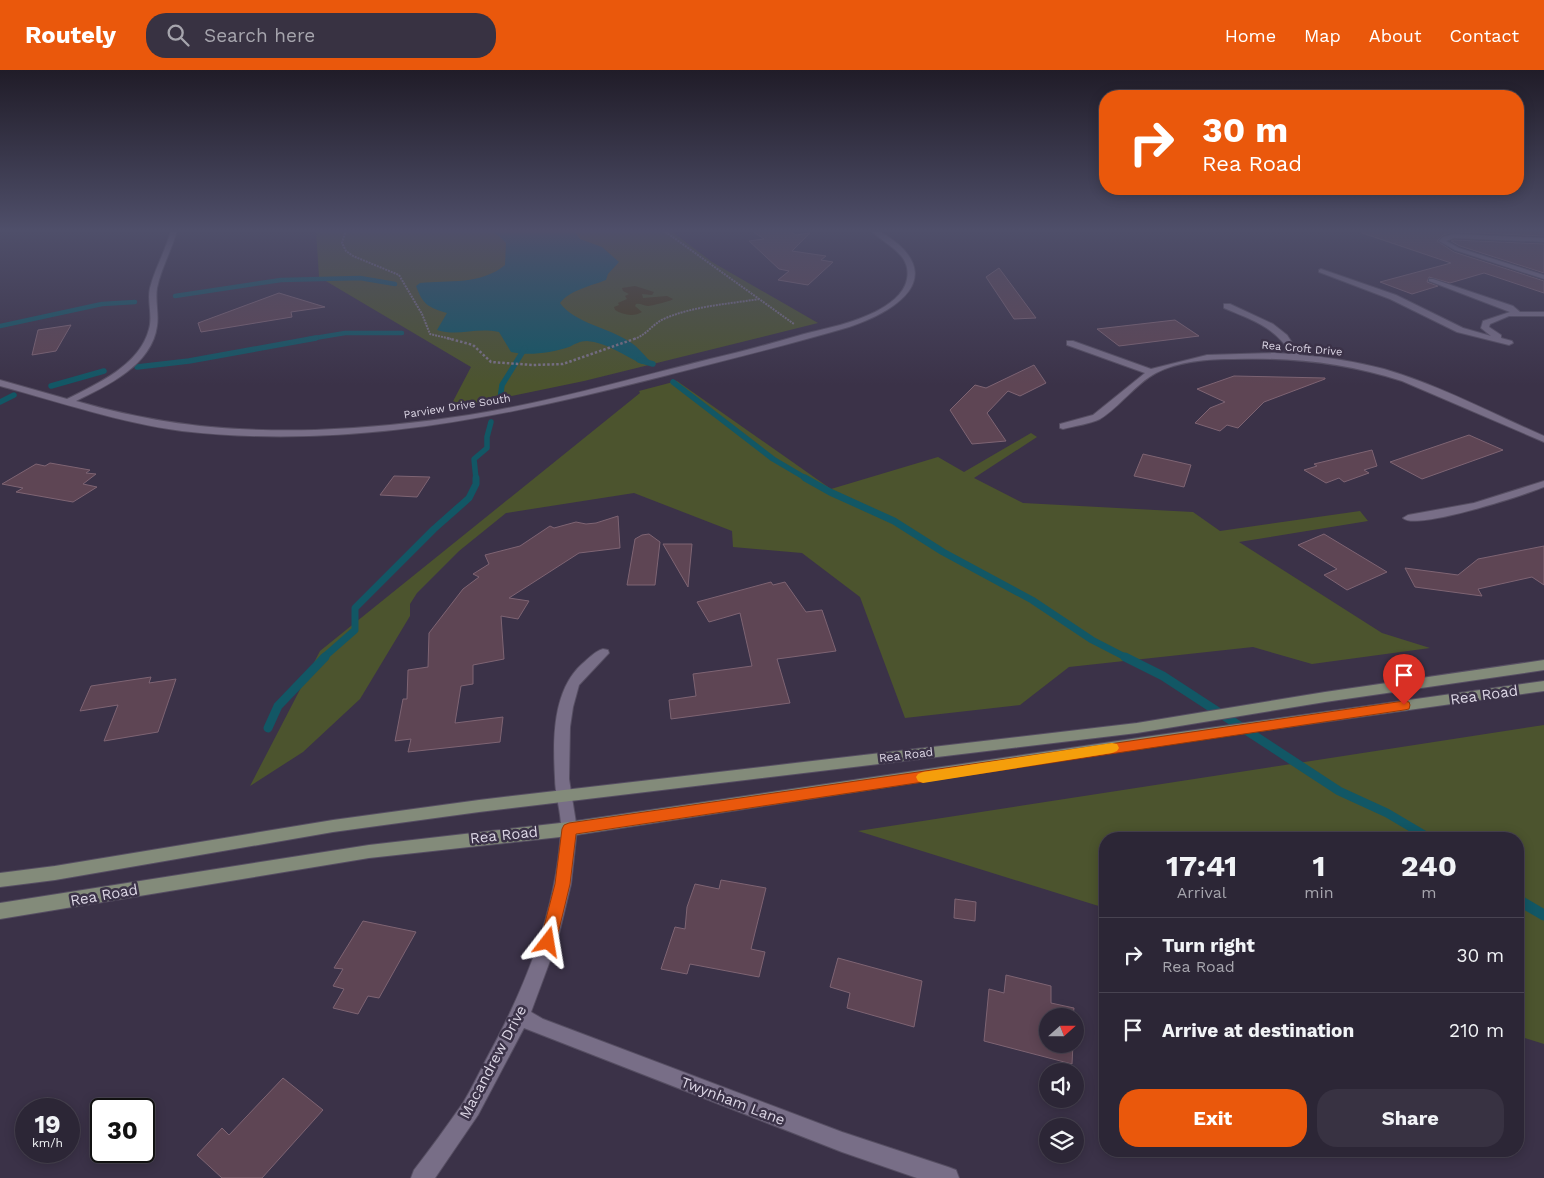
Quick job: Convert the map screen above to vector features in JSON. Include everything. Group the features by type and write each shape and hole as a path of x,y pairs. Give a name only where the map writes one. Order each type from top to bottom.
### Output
{"main road":[{"name":"Rea Road","path":"0,880 55,873 333,826 564,796 1137,728 1326,697 1544,665"},
{"name":"Rea Road","path":"0,911 39,906 326,856 525,832 569,829 1152,741 1544,686"}],"street":[{"path":"69,401 95,389 143,351 150,341 153,329 156,282"},
{"name":"Parview Drive South","path":"0,383 147,422 209,431 274,433 387,428 437,423 531,405 843,326 866,318 890,306 904,292 910,282"},
{"path":"1352,282 1394,297 1460,330 1509,343 1485,328 1486,323 1508,314 1544,314"},
{"path":"1436,282 1510,308 1517,313"},
{"path":"1227,306 1270,326 1284,337 1297,356"},
{"path":"1070,343 1151,372"},
{"name":"Rea Croft Drive","path":"1063,426 1096,417 1151,372 1184,361 1242,354 1297,356 1343,362 1380,371 1404,379 1544,439"},
{"path":"1408,518 1435,516 1464,509 1544,484"},
{"name":"Macandrew Drive","path":"422,1178 471,1108 520,1016 548,942 563,884 569,829 564,796 563,727 566,707 573,684 582,672 603,654"},
{"name":"Twynham Lane","path":"520,1016 538,1026 842,1142 948,1178"}],"path":[{"path":"403,282 422,314 430,334 473,345 491,362 503,363 563,364 641,337 650,332 654,325 662,319 676,314 759,299"},
{"path":"735,282 811,335"}],"shaded area":[{"path":"327,282 746,282 818,323 584,381 449,409 471,367"},
{"path":"601,282 569,295 560,303 574,316 630,342 650,361 642,364 608,347 587,341 547,352 532,354 511,352 499,332 452,333 437,330 447,313 435,309 424,301 416,286 420,283"},
{"path":"677,381 831,489 938,457 964,472 1031,433 1037,437 974,478 1023,503 1193,512 1220,531 1360,511 1368,521 1239,542 1382,633 1430,648 1312,664 1253,647 1069,667 1020,705 905,718 860,597 802,553 733,547 732,531 634,493 506,513 459,551 417,593 410,604 410,616 360,699 303,752 250,786 320,651 640,393 639,391"},
{"path":"1544,725 1544,1044 1524,1038 1524,832 1099,832 1099,906 858,831"}],"sand":[{"path":"635,286 654,292 652,295 642,294 643,298 667,296 673,299 650,306 636,304 635,306 642,312 632,315 615,310 614,307 627,299 625,296 629,294 623,291 622,288"}],"building":[{"path":"788,282 812,282 808,285"},
{"path":"989,282 1009,282 1036,318 1014,319"},
{"path":"1380,282 1427,282 1438,286 1412,294"},
{"path":"1510,282 1544,282 1544,293"},
{"path":"279,293 325,307 291,312 292,317 201,332 198,323"},
{"path":"1175,320 1199,336 1119,346 1097,329"},
{"path":"71,325 56,351 32,355 38,330"},
{"path":"1034,365 1046,383 1020,396 1008,391 987,413 1006,441 972,444 950,410 975,385 986,388"},
{"path":"1234,376 1325,379 1264,402 1238,428 1227,425 1220,431 1195,423 1210,408 1225,402 1197,389"},
{"path":"1469,435 1503,450 1422,479 1390,462"},
{"path":"1372,450 1377,466 1364,470 1369,473 1344,482 1339,478 1326,483 1304,470 1317,466 1314,464"},
{"path":"1143,454 1191,465 1184,487 1134,476"},
{"path":"50,463 90,470 86,473 96,474 83,484 97,487 73,502 16,492 23,488 2,484 36,464 45,466"},
{"path":"394,476 430,477 417,497 380,495"},
{"path":"618,516 620,548 579,553 509,598 529,601 518,619 501,616 504,659 473,665 473,684 461,686 455,723 503,717 500,742 408,752 411,739 395,741 403,699 407,699 408,670 428,667 429,633 463,589 479,577 473,574 489,564 485,555 520,546 550,526 554,528 576,522 596,523"},
{"path":"649,534 660,542 655,585 627,585 635,539"},
{"path":"1324,534 1387,572 1347,590 1324,575 1337,569 1298,545"},
{"path":"663,544 692,544 688,587"},
{"path":"1544,546 1544,585 1532,577 1478,589 1482,596 1415,587 1405,568 1458,575 1478,559"},
{"path":"771,582 773,585 785,582 806,612 822,610 836,651 777,659 790,703 671,719 669,700 696,696 693,674 752,666 740,613 709,622 697,602"},
{"path":"151,677 149,683 176,679 158,732 104,741 118,705 80,711 91,686"},
{"path":"721,880 766,888 751,949 765,952 759,977 690,964 687,974 661,969 675,927 685,929 687,907 695,884 719,889"},
{"path":"955,899 976,902 975,921 954,918"},
{"path":"363,921 416,932 379,998 368,996 358,1014 333,1008 344,989 333,986 343,969 334,968"},
{"path":"838,958 922,981 914,1027 847,1008 850,993 830,987"},
{"path":"1006,975 1051,986 1051,1003 1074,1008 1039,1008 1039,1053 1073,1053 1072,1063 984,1041 989,989 1004,993"},
{"path":"283,1078 323,1110 262,1178 222,1178 197,1155 222,1128 229,1135"}],"waterway":[{"path":"175,296 270,282"},
{"path":"382,282 395,284"},
{"path":"0,326 102,304 135,302"},
{"path":"309,339 345,333 402,333"},
{"path":"137,367 189,361 316,338"},
{"path":"500,399 502,385 525,348"},
{"path":"639,360 653,364"},
{"path":"51,386 104,371"},
{"path":"673,382 773,459 807,479"},
{"path":"0,402 14,395"},
{"path":"476,479 474,459 487,448 487,437 491,422"},
{"path":"805,478 830,492 894,521 943,552 1032,600 1092,640 1127,658"},
{"path":"323,658 355,630 355,608 434,529 469,498 476,484 476,479"},
{"path":"268,728 278,706 325,657"},
{"path":"1127,658 1163,676 1339,791 1387,813 1419,832"},
{"path":"1524,903 1544,915"}],"slow traffic":[{"path":"923,777 1112,748"}],"route":[{"path":"548,942 563,884 569,829 1404,705"}]}
